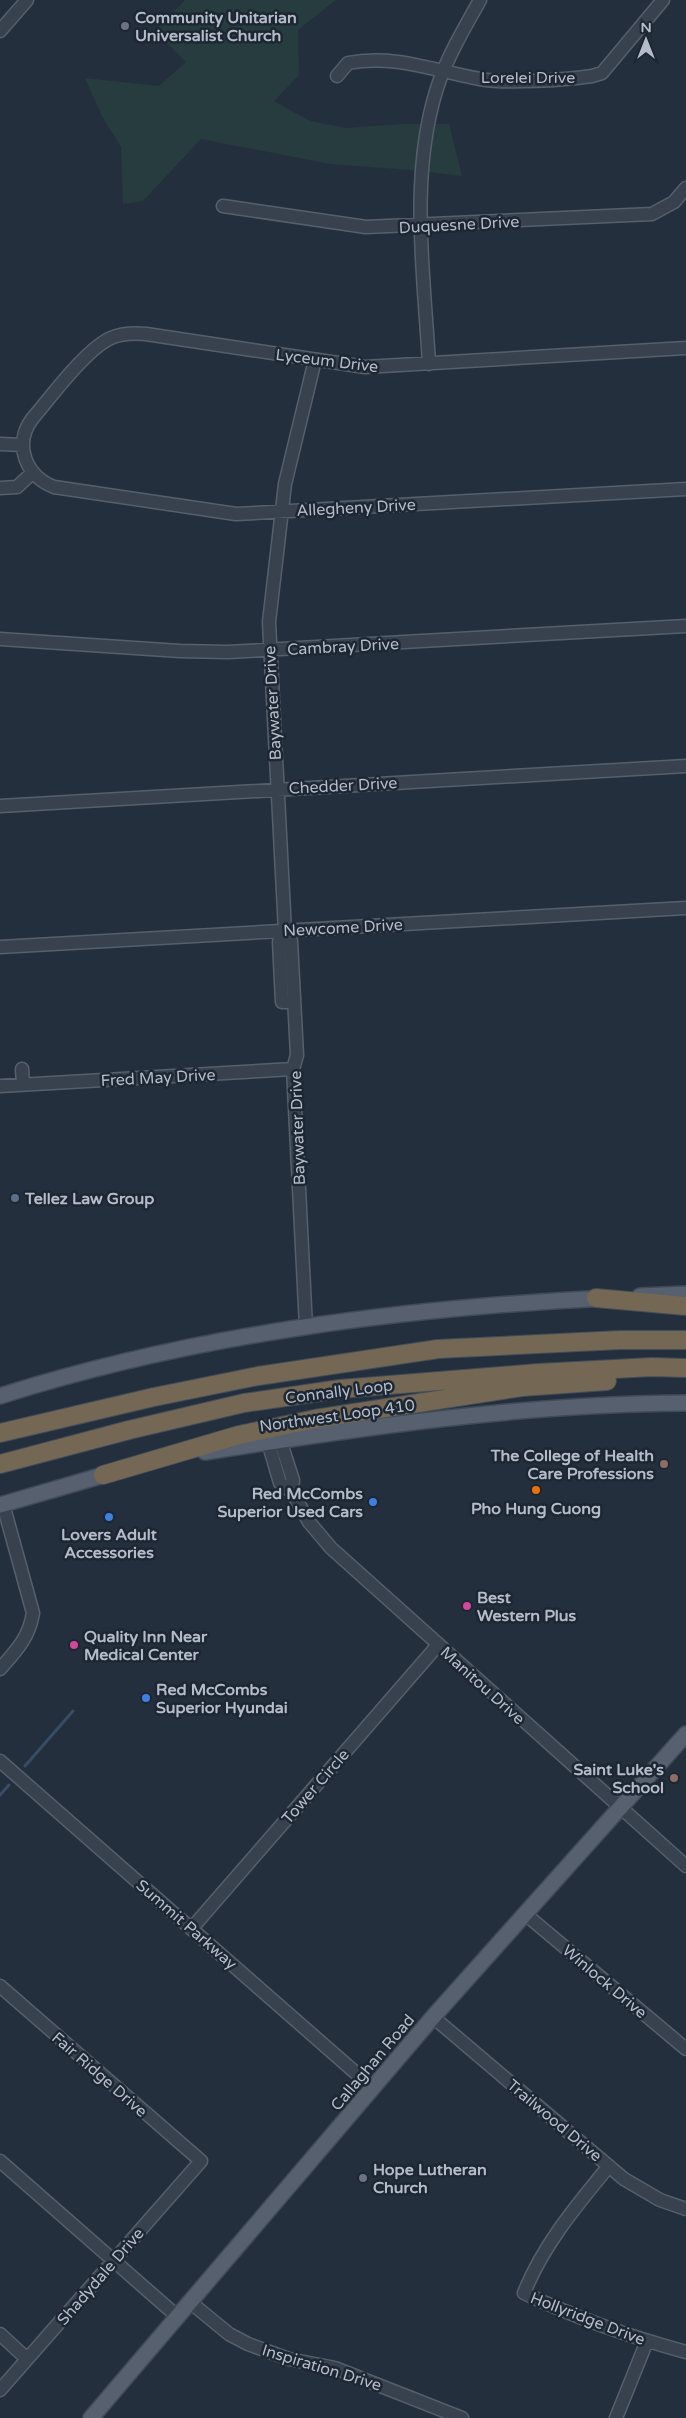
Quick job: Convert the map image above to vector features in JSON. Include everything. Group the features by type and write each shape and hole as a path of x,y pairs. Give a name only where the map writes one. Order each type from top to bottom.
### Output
{"highway":[{"path":"596,1298 686,1306"},
{"name":"Connally Loop","path":"0,1434 145,1399 258,1376 438,1349 620,1340 686,1340"},
{"name":"Connally Loop","path":"0,1464 129,1430 244,1403 340,1389 538,1373 652,1367 686,1368"},
{"path":"103,1475 239,1435 315,1419 522,1387 686,1376"}],"main road":[{"path":"0,1396 74,1375 172,1351 306,1327 461,1308 596,1298 686,1294"},
{"name":"Northwest Loop 410","path":"2,1504 103,1475 200,1452 274,1441 515,1410 612,1404 686,1403"},
{"name":"Callaghan Road","path":"98,2416 190,2302 433,2017 524,1912 686,1734"}],"street":[{"path":"0,32 27,0"},
{"path":"429,364 422,226 423,154 428,119 449,55 480,0"},
{"name":"Lorelei Drive","path":"337,76 348,64 375,60 400,61 490,80 576,78 602,73 663,0"},
{"name":"Duquesne Drive","path":"223,206 358,226 422,226 652,214 674,202 686,188"},
{"name":"Lyceum Drive","path":"30,469 23,445 26,428 32,419 95,348 110,338 122,334 146,334 365,367 686,348"},
{"name":"Baywater Drive","path":"306,1327 293,1069 297,1055 278,942 285,931 269,622 285,484 315,360"},
{"path":"0,444 23,445"},
{"path":"0,488 17,487 30,469"},
{"name":"Allegheny Drive","path":"30,469 46,484 63,488 236,514 686,489"},
{"name":"Cambray Drive","path":"0,639 180,651 269,650 686,626"},
{"name":"Chedder Drive","path":"0,806 686,766"},
{"name":"Newcome Drive","path":"0,948 686,908"},
{"path":"22,1069 23,1084"},
{"name":"Fred May Drive","path":"0,1086 293,1069"},
{"name":"Manitou Drive","path":"274,1441 280,1483 292,1492 300,1508 319,1536 686,1866"},
{"path":"0,1669 24,1641 31,1628 33,1613 2,1504"},
{"name":"Tower Circle","path":"192,1928 438,1645"},
{"name":"Summit Parkway","path":"0,1760 374,2088"},
{"name":"Winlock Drive","path":"524,1912 686,2048"},
{"name":"Fair Ridge Drive","path":"0,1986 201,2161"},
{"name":"Trailwood Drive","path":"433,2017 610,2166 644,2192 686,2209"},
{"path":"0,2161 178,2317"},
{"name":"Shadydale Drive","path":"0,2390 201,2161"},
{"name":"Hollyridge Drive","path":"610,2166 568,2216 532,2273 524,2293 546,2304 647,2341 686,2352"},
{"name":"Inspiration Drive","path":"190,2302 228,2334 254,2347 288,2359 335,2368 384,2385 462,2418"},
{"path":"0,2334 27,2359"},
{"path":"616,2418 647,2341"}],"green space":[{"path":"185,0 336,0 298,30 299,75 274,101 310,121 345,128 401,124 449,124 462,176 330,164 201,139 143,201 123,204 121,147 102,116 85,78 159,86 186,62 155,31"}],"waterway":[{"path":"25,1766 73,1711"},
{"path":"0,1795 9,1785"}],"place":[{"name":"Community Unitarian Universalist Church","path":"125,26"},
{"name":"Tellez Law Group","path":"15,1198"},
{"name":"The College of Health Care Professions","path":"664,1464"},
{"name":"Pho Hung Cuong","path":"536,1490"},
{"name":"Red McCombs Superior Used Cars","path":"373,1502"},
{"name":"Lovers Adult Accessories","path":"109,1517"},
{"name":"Best Western Plus","path":"467,1606"},
{"name":"Quality Inn Near Medical Center","path":"74,1645"},
{"name":"Red McCombs Superior Hyundai","path":"146,1698"},
{"name":"Saint Luke's School","path":"674,1778"},
{"name":"Hope Lutheran Church","path":"363,2178"}]}
